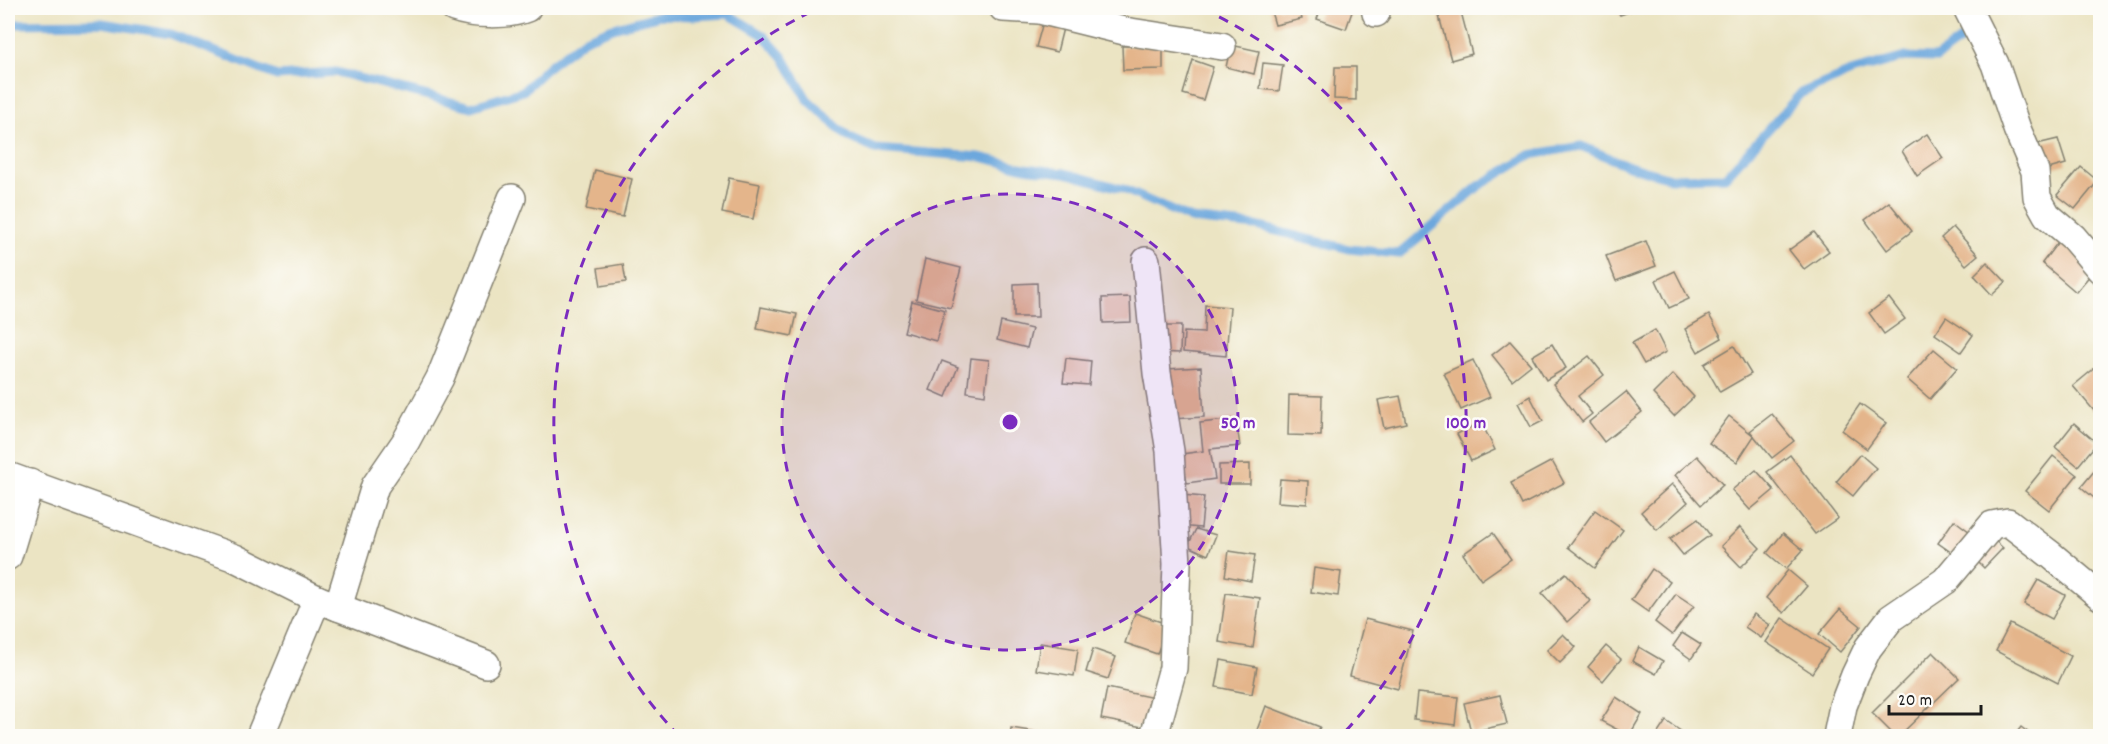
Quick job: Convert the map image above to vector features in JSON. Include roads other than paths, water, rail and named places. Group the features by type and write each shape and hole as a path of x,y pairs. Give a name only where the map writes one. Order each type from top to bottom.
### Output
{"street":[{"path":"454,8 469,13 517,12 527,8"},
{"path":"1003,8 1039,10 1124,31 1222,46"},
{"path":"1967,8 1995,64 2017,129 2035,171 2037,197 2048,215 2073,237 2100,269"},
{"path":"260,736 328,603 375,486 406,441 440,378 512,198"},
{"path":"1146,261 1157,373 1170,451 1177,564 1173,668 1154,736"},
{"path":"8,555 19,480 235,558 328,603 486,664"},
{"path":"1837,736 1843,706 1868,648 1891,618 1944,581 1992,525 2008,522 2100,596"}],"waterway":[{"path":"8,24 102,23 171,34 277,76 336,72 471,107 523,91 550,65 585,39 613,28 660,15 728,14 763,35 783,57 807,99 848,137 875,149 980,157 1025,168 1065,173 1123,189 1191,219 1256,226 1349,249 1399,254 1479,186 1530,155 1581,146 1629,166 1670,178 1725,177 1801,93 1851,72 1905,57 1936,58 1965,37 1972,25"}]}
